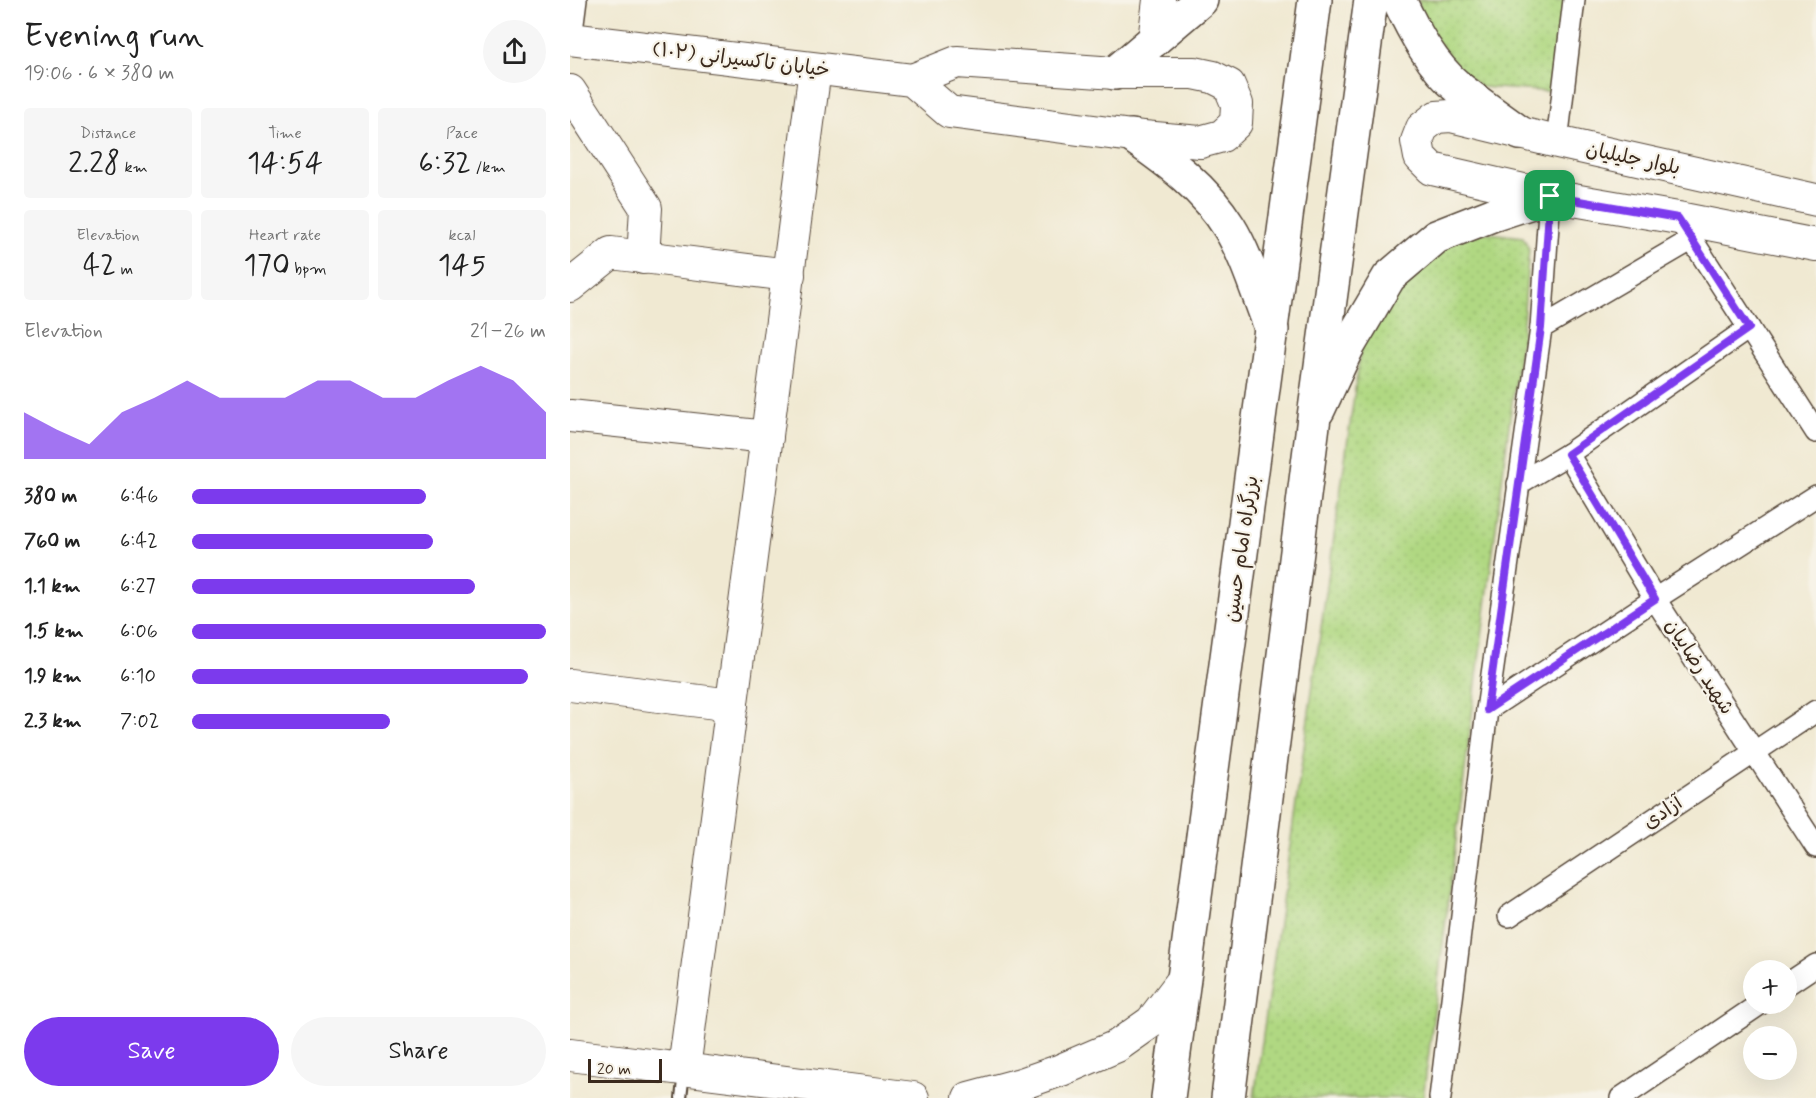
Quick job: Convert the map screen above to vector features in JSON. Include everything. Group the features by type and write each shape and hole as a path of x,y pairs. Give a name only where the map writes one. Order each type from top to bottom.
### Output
{"main road":[{"path":"1154,41 1159,0"},
{"path":"1115,73 1201,0"},
{"name":"بزرگراه امام حسین","path":"1168,1098 1315,0"},
{"path":"1228,1098 1314,417 1371,0"},
{"path":"1399,0 1419,38 1443,73 1458,88 1520,133"},
{"name":"خیابان تاکسیرانی (۱۰۲)","path":"570,39 912,80"},
{"path":"957,62 1115,73 1194,73 1213,77 1229,85 1237,104 1236,123 1222,136 1200,142 1132,136 949,112 912,80 957,62"},
{"path":"682,1084 815,69"},
{"path":"570,91 646,208 643,258"},
{"name":"بلوار جلیلیان","path":"1550,196 1432,169 1420,157 1417,141 1422,128 1436,117 1451,116 1816,200"},
{"path":"1132,136 1186,175 1213,204 1230,229 1272,330"},
{"path":"1314,417 1347,348 1389,277 1436,237 1492,215 1550,196 1685,229 1816,245"},
{"path":"570,286 610,253 789,275"},
{"path":"570,416 767,437"},
{"path":"570,685 732,705"},
{"path":"969,1098 1061,1070 1117,1046 1151,1022 1183,980"},
{"path":"570,1055 682,1084 913,1098"}],"street":[{"path":"570,39 576,0"},
{"path":"1557,142 1574,0"},
{"path":"1440,1098 1487,710 1541,328 1550,196"},
{"path":"1541,328 1685,229 1816,432"},
{"path":"1518,484 1568,454 1749,328"},
{"name":"شهید رضاییان","path":"1568,454 1655,599 1816,847"},
{"path":"1487,710 1816,496"},
{"name":"آزادی","path":"1509,916 1816,711"},
{"path":"1797,978 1816,965"},
{"path":"1621,1098 1745,1014"}],"green space":[{"path":"1418,0 1566,0 1556,92 1481,87 1459,69 1424,24"},
{"path":"1463,230 1523,237 1529,249 1522,335 1423,1098 1254,1098 1362,340 1401,273"}],"route":[{"path":"1550,196 1678,218 1749,328 1568,454 1655,599 1487,710 1541,328 1550,196"}]}
